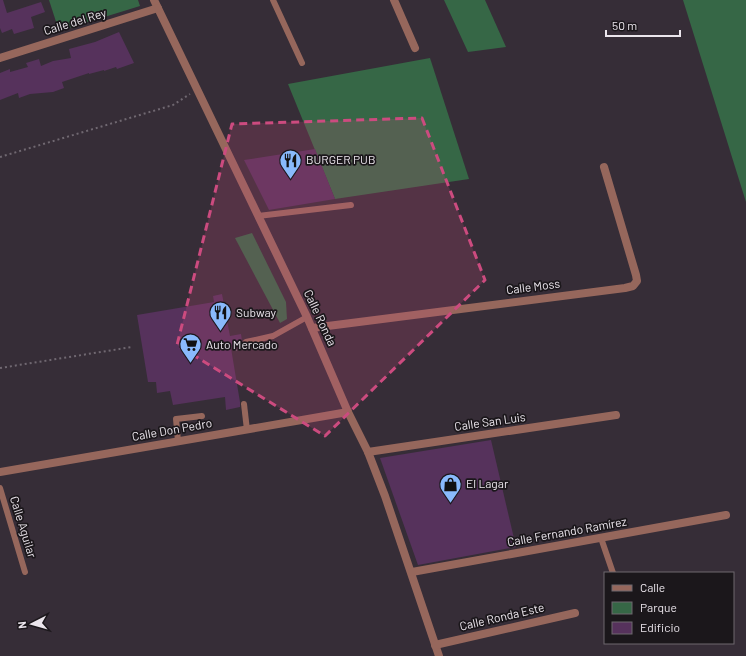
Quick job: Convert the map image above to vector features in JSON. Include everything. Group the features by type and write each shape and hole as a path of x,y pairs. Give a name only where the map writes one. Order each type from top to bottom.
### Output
{"street":[{"name":"Calle Ronda","path":"154,0 196,90 307,317 348,412 368,452 412,572 438,656"},
{"path":"394,0 415,48"},
{"name":"Calle del Rey","path":"0,58 158,8"},
{"name":"Calle Moss","path":"312,328 633,286 637,281 636,275 604,167"},
{"name":"Calle Don Pedro","path":"0,472 348,412"},
{"name":"Calle San Luis","path":"368,452 616,415"},
{"name":"Calle Fernando Ramírez","path":"412,572 726,515"},
{"name":"Calle Ronda Este","path":"435,645 576,613"}],"lane":[{"path":"273,0 302,63"},
{"path":"258,216 351,205"},
{"path":"246,342 273,336 307,317"},
{"path":"244,404 247,430"},
{"path":"178,441 176,419 202,416"},
{"name":"Calle Aguilar","path":"0,488 25,572"},
{"path":"601,538 613,572"}],"path":[{"path":"0,157 173,105 196,90"},
{"path":"0,368 132,347"}],"highlighted area":[{"path":"422,118 485,280 325,436 177,345 232,124"}],"green space":[{"path":"49,0 138,0 140,6 59,31"},
{"path":"444,0 485,0 506,47 468,52"},
{"path":"683,0 746,0 746,202"},
{"path":"430,58 469,179 335,199 288,84"},
{"path":"252,233 286,302 287,319 280,323 235,238"}],"building":[{"path":"0,0 3,0 7,13 41,2 45,12 31,17 34,28 14,34 12,29 2,33 0,28"},
{"path":"119,32 134,63 117,69 116,67 104,71 89,73 62,82 64,88 53,92 30,94 19,98 18,93 0,100 0,73 10,69 10,72 28,67 26,63 39,59 41,66 53,61 71,58 69,49 95,42"},
{"name":"BURGER PUB","path":"315,149 335,199 269,210 244,160"},
{"name":"Auto Mercado","path":"222,294 230,336 241,334 243,347 231,348 240,407 226,410 225,397 173,405 170,391 157,393 156,382 148,382 137,315 214,302 213,296"},
{"name":"El Lagar","path":"491,440 516,547 418,565 380,458"}],"place":[{"name":"BURGER PUB","path":"290,180"},
{"name":"Subway","path":"221,332"},
{"name":"Auto Mercado","path":"190,364"},
{"name":"El Lagar","path":"451,504"}]}
